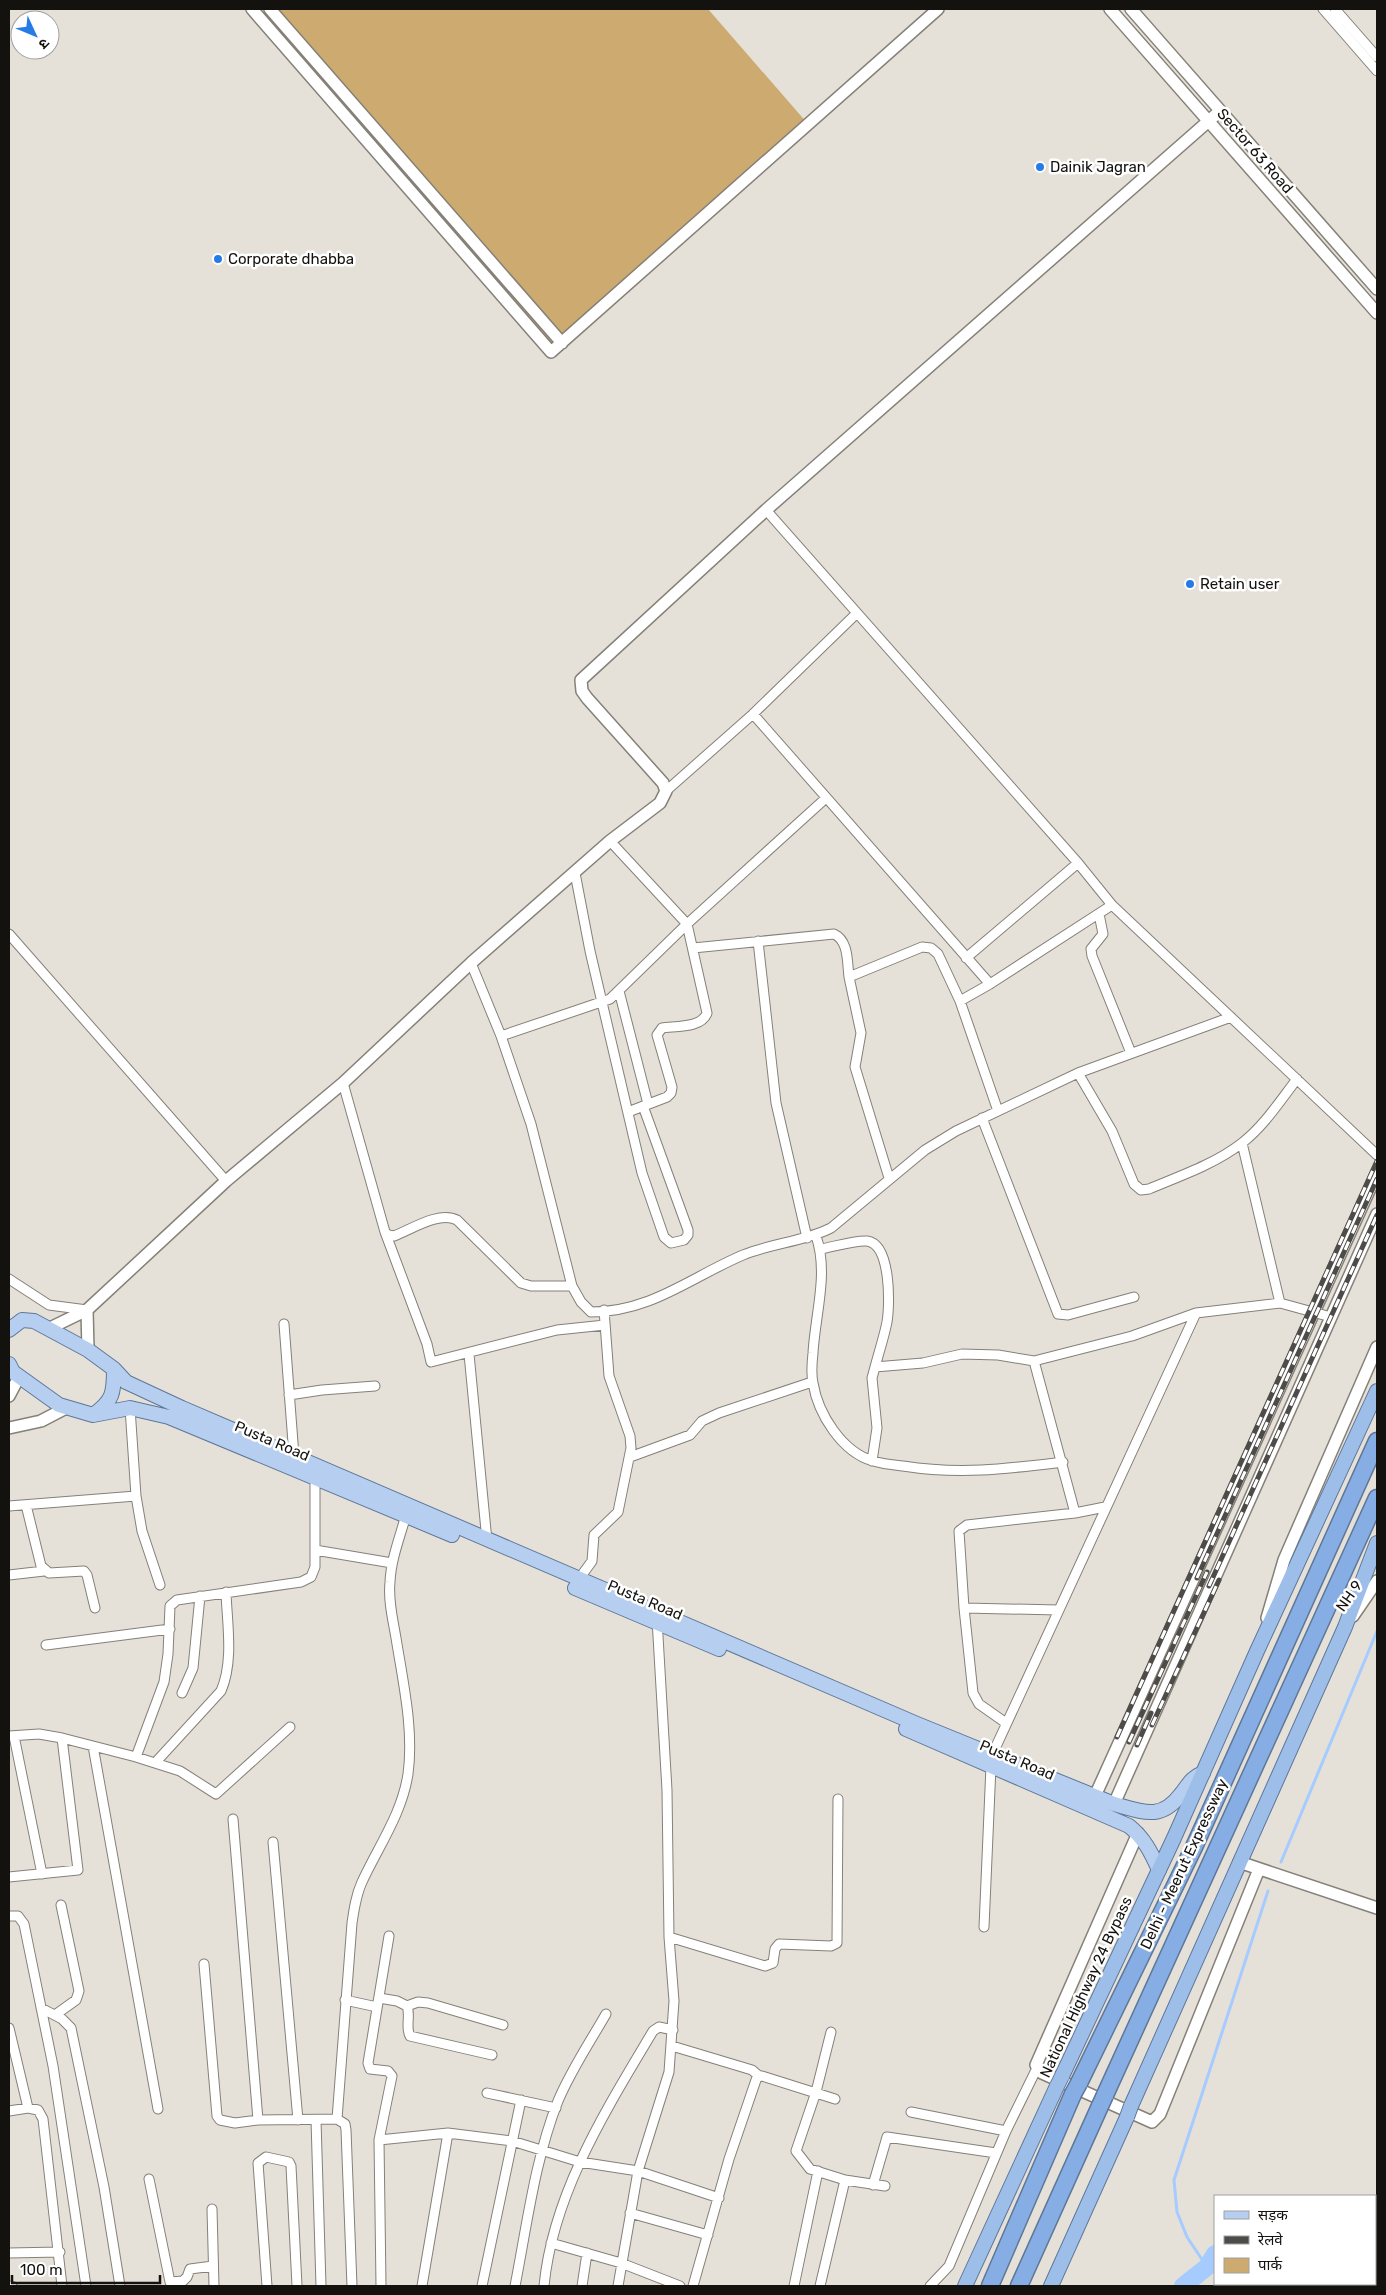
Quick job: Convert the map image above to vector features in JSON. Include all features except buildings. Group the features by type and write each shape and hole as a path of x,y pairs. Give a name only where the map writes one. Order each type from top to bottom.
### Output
{"highway":[{"name":"National Highway 24 Bypass","path":"964,2286 1174,1838 1257,1651 1377,1391"},
{"name":"Delhi - Meerut Expressway","path":"990,2286 1076,2088 1194,1847 1377,1441"},
{"name":"Delhi - Meerut Expressway","path":"1019,2286 1377,1498"},
{"path":"1051,2286 1345,1627 1377,1543"}],"main road":[{"name":"Pusta Road","path":"9,1314 22,1320 34,1321 88,1350 114,1369 126,1382 294,1456 314,1471 406,1516 918,1724 1115,1819 1138,1833 1150,1850 1159,1870"},
{"path":"9,1330 22,1320"},
{"path":"12,1371 66,1408 93,1415 107,1406 114,1387 114,1369"},
{"name":"Pusta Road","path":"93,1415 130,1408 169,1417 314,1471 487,1540 579,1579 658,1617"},
{"name":"Pusta Road","path":"992,1760 1114,1804 1141,1811 1161,1811 1175,1802 1191,1778 1203,1773"}],"street":[{"path":"252,9 551,352 938,9"},
{"path":"270,9 562,343"},
{"name":"Sector 63 Road","path":"1110,9 1377,313"},
{"name":"Sector 63 Road","path":"1131,9 1377,289"},
{"path":"1323,9 1377,71"},
{"path":"1335,9 1377,57"},
{"path":"666,791 658,776 582,691 581,680 766,510 1220,111"},
{"path":"766,510 1078,863 1112,905 1377,1154"},
{"path":"48,1330 87,1310 226,1182 343,1083 471,963 610,841 660,803 666,791 753,714 856,614"},
{"path":"753,714 990,984"},
{"path":"502,1036 602,1002 620,991 687,924 826,798"},
{"path":"610,841 687,924 707,1013 705,1019 699,1023 662,1028 658,1031 657,1035 672,1087 671,1093 667,1097 628,1112"},
{"path":"966,958 1078,863"},
{"path":"574,873 642,1172 661,1230 664,1237 672,1243 684,1240 688,1235 688,1230 646,1105 620,991"},
{"path":"960,1001 990,984 1112,905"},
{"path":"1098,914 1103,934 1091,949 1092,956 1131,1053"},
{"path":"9,934 226,1182"},
{"path":"693,948 834,934 841,937 845,944 861,1033 855,1067 889,1178"},
{"path":"758,942 776,1103 811,1237 821,1249 822,1271 813,1352 812,1382 818,1402 832,1428 849,1447 872,1461 932,1471 966,1472 1062,1462"},
{"path":"850,977 922,947 931,948 938,954 960,1001 998,1111"},
{"path":"471,963 502,1036 531,1124 572,1286 585,1308 591,1312 634,1306 652,1301 743,1255 774,1244 811,1237 831,1228 925,1150 982,1118 1078,1073 1231,1017"},
{"path":"1078,1073 1112,1131 1134,1184 1141,1190 1149,1189 1214,1161 1242,1143 1262,1123 1297,1079"},
{"path":"343,1083 385,1232 427,1344 431,1362 469,1354 557,1330 605,1325"},
{"path":"982,1118 1058,1314 1068,1315 1134,1298"},
{"path":"1242,1143 1280,1303"},
{"path":"1094,1796 1377,1173"},
{"path":"1114,1804 1377,1214"},
{"path":"385,1232 388,1235 394,1236 435,1220 451,1217 457,1220 521,1283 531,1286 572,1286"},
{"path":"821,1249 866,1241 876,1245 882,1254 888,1286 887,1322 872,1378 877,1428 872,1461"},
{"path":"9,1279 50,1305 87,1310"},
{"path":"875,1367 923,1363 962,1354 998,1355 1034,1361 1132,1336 1196,1313 1280,1303 1331,1317"},
{"path":"87,1310 88,1350"},
{"path":"579,1579 592,1561 594,1535 618,1512 630,1457 630,1436 609,1376 604,1310"},
{"path":"984,1926 992,1760 1006,1722 1196,1313"},
{"path":"284,1324 294,1456"},
{"path":"1257,1651 1284,1560 1377,1347"},
{"path":"469,1354 487,1540"},
{"path":"1034,1361 1075,1513"},
{"path":"9,1396 12,1371"},
{"path":"630,1457 690,1435 702,1421 719,1413 812,1382"},
{"path":"289,1395 322,1390 375,1386"},
{"path":"9,1428 41,1421 66,1408"},
{"path":"130,1408 136,1496 142,1531 160,1585"},
{"path":"136,1757 164,1682 170,1629 168,1616 172,1603 177,1600 200,1596 306,1580 314,1573 314,1471"},
{"path":"9,1506 136,1496"},
{"path":"26,1505 41,1566 44,1571"},
{"path":"1006,1722 979,1704 973,1693 958,1535 962,1528 967,1525 1075,1513 1105,1507"},
{"path":"336,2118 352,1923 357,1896 392,1825 402,1801 408,1775 410,1747 407,1715 390,1602 392,1563 406,1516"},
{"path":"315,1550 392,1563"},
{"path":"9,1575 44,1571 49,1573 84,1572 87,1575 95,1608"},
{"name":"NH 9","path":"1345,1627 1377,1581"},
{"path":"155,1763 222,1691 228,1668 226,1592"},
{"path":"182,1693 193,1668 200,1596"},
{"path":"964,1608 1058,1610"},
{"path":"618,2286 638,2171 669,2072 673,2030 674,2001 669,1937 667,1790 658,1617"},
{"path":"46,1645 170,1629"},
{"path":"42,1874 12,1736 39,1734 136,1757 194,1778 216,1794 290,1727"},
{"path":"9,1877 78,1870 62,1738"},
{"path":"93,1746 158,2109"},
{"path":"669,1937 768,1966 772,1963 779,1944 831,1946 837,1943 838,1799"},
{"path":"233,1819 258,2120"},
{"path":"930,2286 949,2266 996,2153 1037,2068 1037,2062 1047,2037 1138,1833"},
{"path":"273,1842 298,2120"},
{"path":"1239,1862 1377,1908"},
{"path":"1037,2068 1042,2073 1151,2122 1155,2121 1160,2114 1259,1869"},
{"path":"55,2015 76,2000 79,1991 61,1904"},
{"path":"9,1914 18,1916 24,1924 53,2066 86,2286"},
{"path":"381,2286 379,2140 392,2076 388,2071 372,2070 368,2065 389,1936"},
{"path":"204,1964 217,2116 220,2120 227,2122 336,2118 345,2124 352,2286"},
{"path":"345,2000 404,2003 409,2012 408,2032 410,2036 492,2055"},
{"path":"407,2006 418,2002 428,2003 502,2025"},
{"path":"41,2008 67,2022 71,2028 104,2187 120,2286"},
{"path":"515,2286 542,2149 556,2108 570,2077 606,2014"},
{"path":"544,2286 551,2244 580,2162 611,2102 653,2031 659,2027 673,2030"},
{"path":"9,2028 28,2108"},
{"path":"831,2032 816,2092 796,2151 810,2169 844,2180 885,2186"},
{"path":"672,2046 752,2070 759,2076 835,2099"},
{"path":"693,2286 729,2159 754,2082 759,2076"},
{"path":"487,2093 556,2108"},
{"path":"482,2286 521,2100"},
{"path":"9,2111 28,2108 38,2110 43,2119 60,2252 62,2286"},
{"path":"911,2112 1006,2131"},
{"path":"316,2120 321,2286"},
{"path":"379,2140 448,2133 512,2141 580,2162 638,2171 719,2198"},
{"path":"422,2286 448,2133"},
{"path":"873,2184 887,2137 996,2153"},
{"path":"267,2286 258,2163 266,2157 284,2159 291,2166 298,2286"},
{"path":"794,2286 818,2171"},
{"path":"149,2180 170,2282 183,2281 190,2269 214,2266"},
{"path":"820,2286 844,2180"},
{"path":"212,2209 214,2286"},
{"path":"630,2213 708,2235"},
{"path":"551,2244 621,2263 680,2286"},
{"path":"9,2253 60,2252"},
{"path":"582,2286 587,2254"}],"green space":[{"path":"267,9 708,9 808,124 551,352"}],"waterway":[{"path":"1281,1862 1377,1631"},
{"path":"1207,2267 1187,2237 1177,2212 1174,2180 1268,1891"},
{"path":"1183,2286 1207,2267 1214,2256"}],"railway":[{"path":"1117,1737 1377,1161"},
{"path":"1197,1578 1377,1179"},
{"path":"1209,1586 1377,1215"},
{"path":"1129,1742 1207,1572"},
{"path":"1152,1725 1219,1580"},
{"path":"1137,1745 1151,1713"}],"place":[{"name":"Dainik Jagran","path":"1040,167"},
{"name":"Corporate dhabba","path":"218,259"},
{"name":"Retain user","path":"1190,584"}]}
